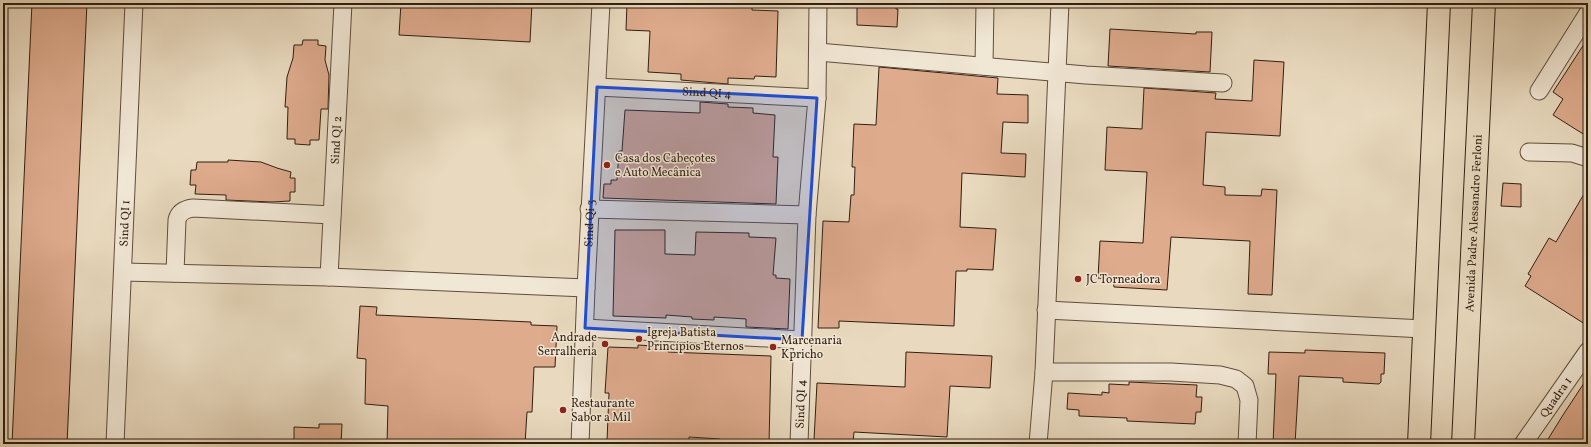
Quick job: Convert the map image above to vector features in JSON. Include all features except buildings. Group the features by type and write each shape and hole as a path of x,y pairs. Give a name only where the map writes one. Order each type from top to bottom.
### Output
{"main road":[{"path":"1421,443 1424,329 1439,3"},
{"name":"Avenida Padre Alessandro Ferloni","path":"1462,443 1484,3"}],"street":[{"name":"Sind QI 1","path":"115,444 134,3"},
{"name":"Sind QI 2","path":"329,277 343,3"},
{"name":"Sind Qi 3","path":"580,444 586,288 601,3"},
{"name":"Sind QI 4","path":"799,444 807,215 817,98 818,3"},
{"path":"984,66 985,3"},
{"path":"1038,444 1044,372 1060,3"},
{"path":"1539,91 1588,13"},
{"path":"818,52 1057,72 1223,83"},
{"name":"Sind QI 4","path":"597,87 817,98"},
{"path":"1529,152 1572,153 1588,158"},
{"path":"175,273 177,220 178,216 186,209 193,208 332,215"},
{"path":"590,209 807,215"},
{"path":"123,272 329,277 586,288"},
{"path":"1046,310 1424,329"},
{"path":"585,328 802,340"},
{"name":"Quadra 1","path":"1523,444 1588,351"},
{"path":"1044,372 1171,372 1220,374 1236,379 1245,386 1249,400 1247,444"}],"highlighted area":[{"path":"597,87 817,98 802,340 585,328"}],"place":[{"name":"Casa dos Cabeçotes e Auto Mecânica","path":"607,165"},
{"name":"JC Torneadora","path":"1078,279"},
{"name":"Igreja Batista Princípios Eternos","path":"639,339"},
{"name":"Andrade Serralheria","path":"605,344"},
{"name":"Marcenaria Kpricho","path":"773,347"},
{"name":"Restaurante Sabor a Mil","path":"563,410"}]}
